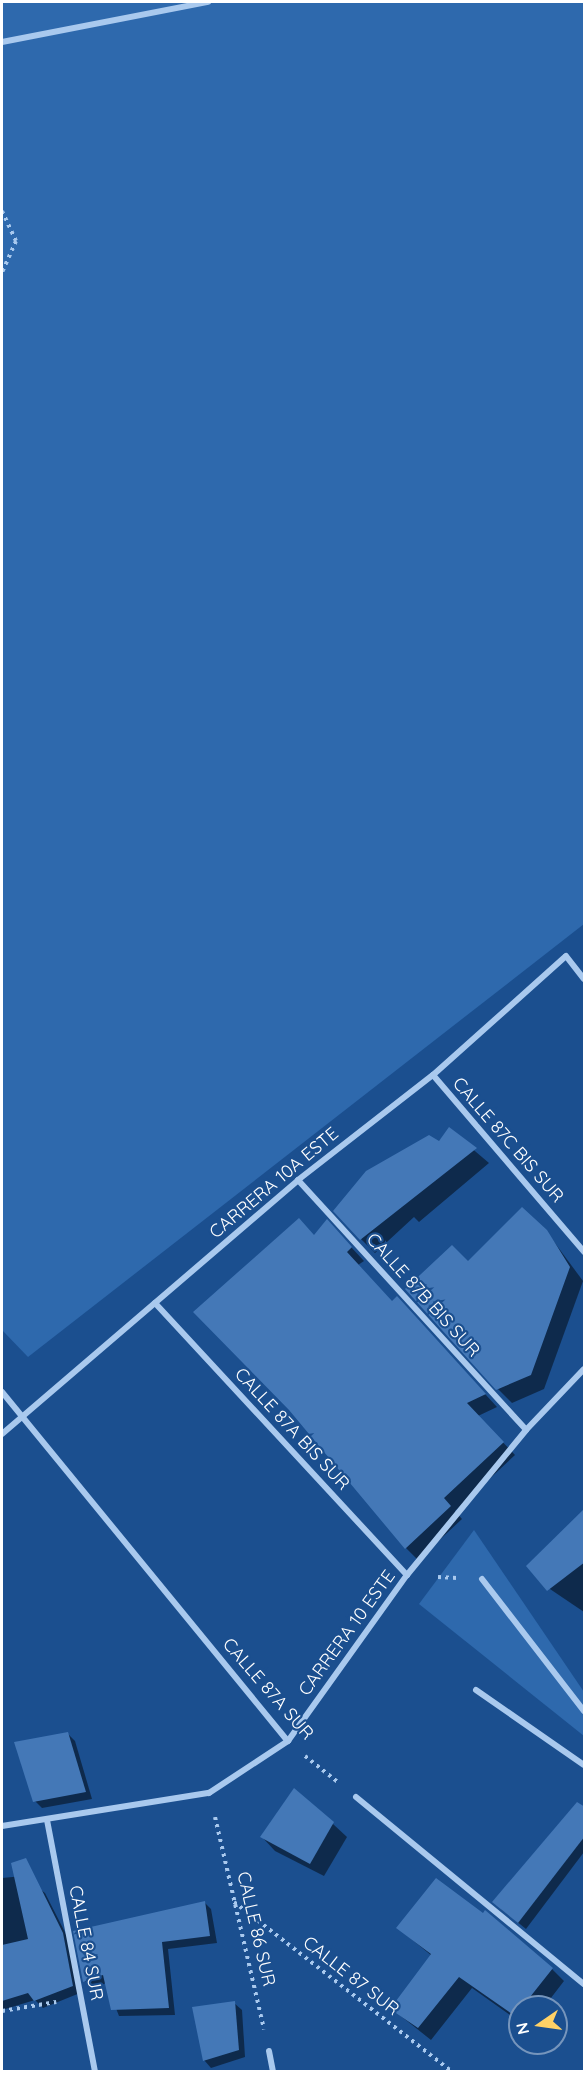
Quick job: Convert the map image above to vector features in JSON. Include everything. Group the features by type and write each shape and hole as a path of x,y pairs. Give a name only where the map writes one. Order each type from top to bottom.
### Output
{"street":[{"path":"2,42 208,2"},
{"name":"CARRERA 10A ESTE","path":"2,1434 298,1180 433,1075 566,956 585,979"},
{"name":"CALLE 87C BIS SUR","path":"433,1075 585,1252"},
{"name":"CALLE 87B BIS SUR","path":"298,1180 526,1431"},
{"name":"CALLE 87A BIS SUR","path":"155,1303 407,1575"},
{"name":"CARRERA 10 ESTE","path":"2,1826 209,1793 288,1741 407,1575 526,1431 584,1371"},
{"name":"CALLE 87A SUR","path":"2,1392 25,1416 288,1741"},
{"path":"482,1579 585,1711"},
{"path":"477,1689 585,1765"},
{"path":"356,1797 585,1984"},
{"name":"CALLE 84 SUR","path":"47,1820 95,2072"},
{"path":"269,2051 273,2072"}],"path":[{"path":"2,211 16,241 2,273"},
{"path":"407,1575 482,1579"},
{"name":"CALLE 87A SUR","path":"288,1741 356,1797"},
{"name":"CALLE 86 SUR","path":"209,1793 269,2051"},
{"name":"CALLE 87 SUR","path":"234,1902 452,2072"},
{"path":"2,2011 81,1998"}],"shaded area":[{"path":"2,2 584,2 584,924 28,1357 2,1330"},
{"path":"474,1530 584,1692 584,1736 419,1604"}],"building":[{"path":"449,1127 477,1148 360,1240 333,1211 366,1171 429,1135 439,1141"},
{"path":"522,1207 547,1230 570,1267 531,1375 496,1390 405,1289 452,1245 468,1261"},
{"path":"299,1218 314,1235 327,1219 352,1247 347,1252 392,1301 397,1296 486,1394 467,1403 504,1442 444,1498 451,1506 405,1549 289,1410 193,1312"},
{"path":"585,1508 585,1562 547,1591 526,1566"},
{"path":"68,1732 86,1792 33,1802 14,1742"},
{"path":"294,1788 334,1822 310,1864 260,1837"},
{"path":"577,1802 585,1807 585,1836 518,1923 492,1902"},
{"path":"26,1858 63,1933 73,1986 34,2001 28,1993 2,2001 2,1945 28,1939 11,1863"},
{"path":"436,1878 483,1913 485,1910 553,1968 532,1995 508,1995 508,2011 459,1977 418,2028 390,2009 431,1954 396,1928"},
{"path":"205,1901 210,1936 162,1942 169,2008 111,2010 103,1975 83,1982 73,1931"},
{"path":"235,2001 239,2050 203,2061 192,2007"}]}
